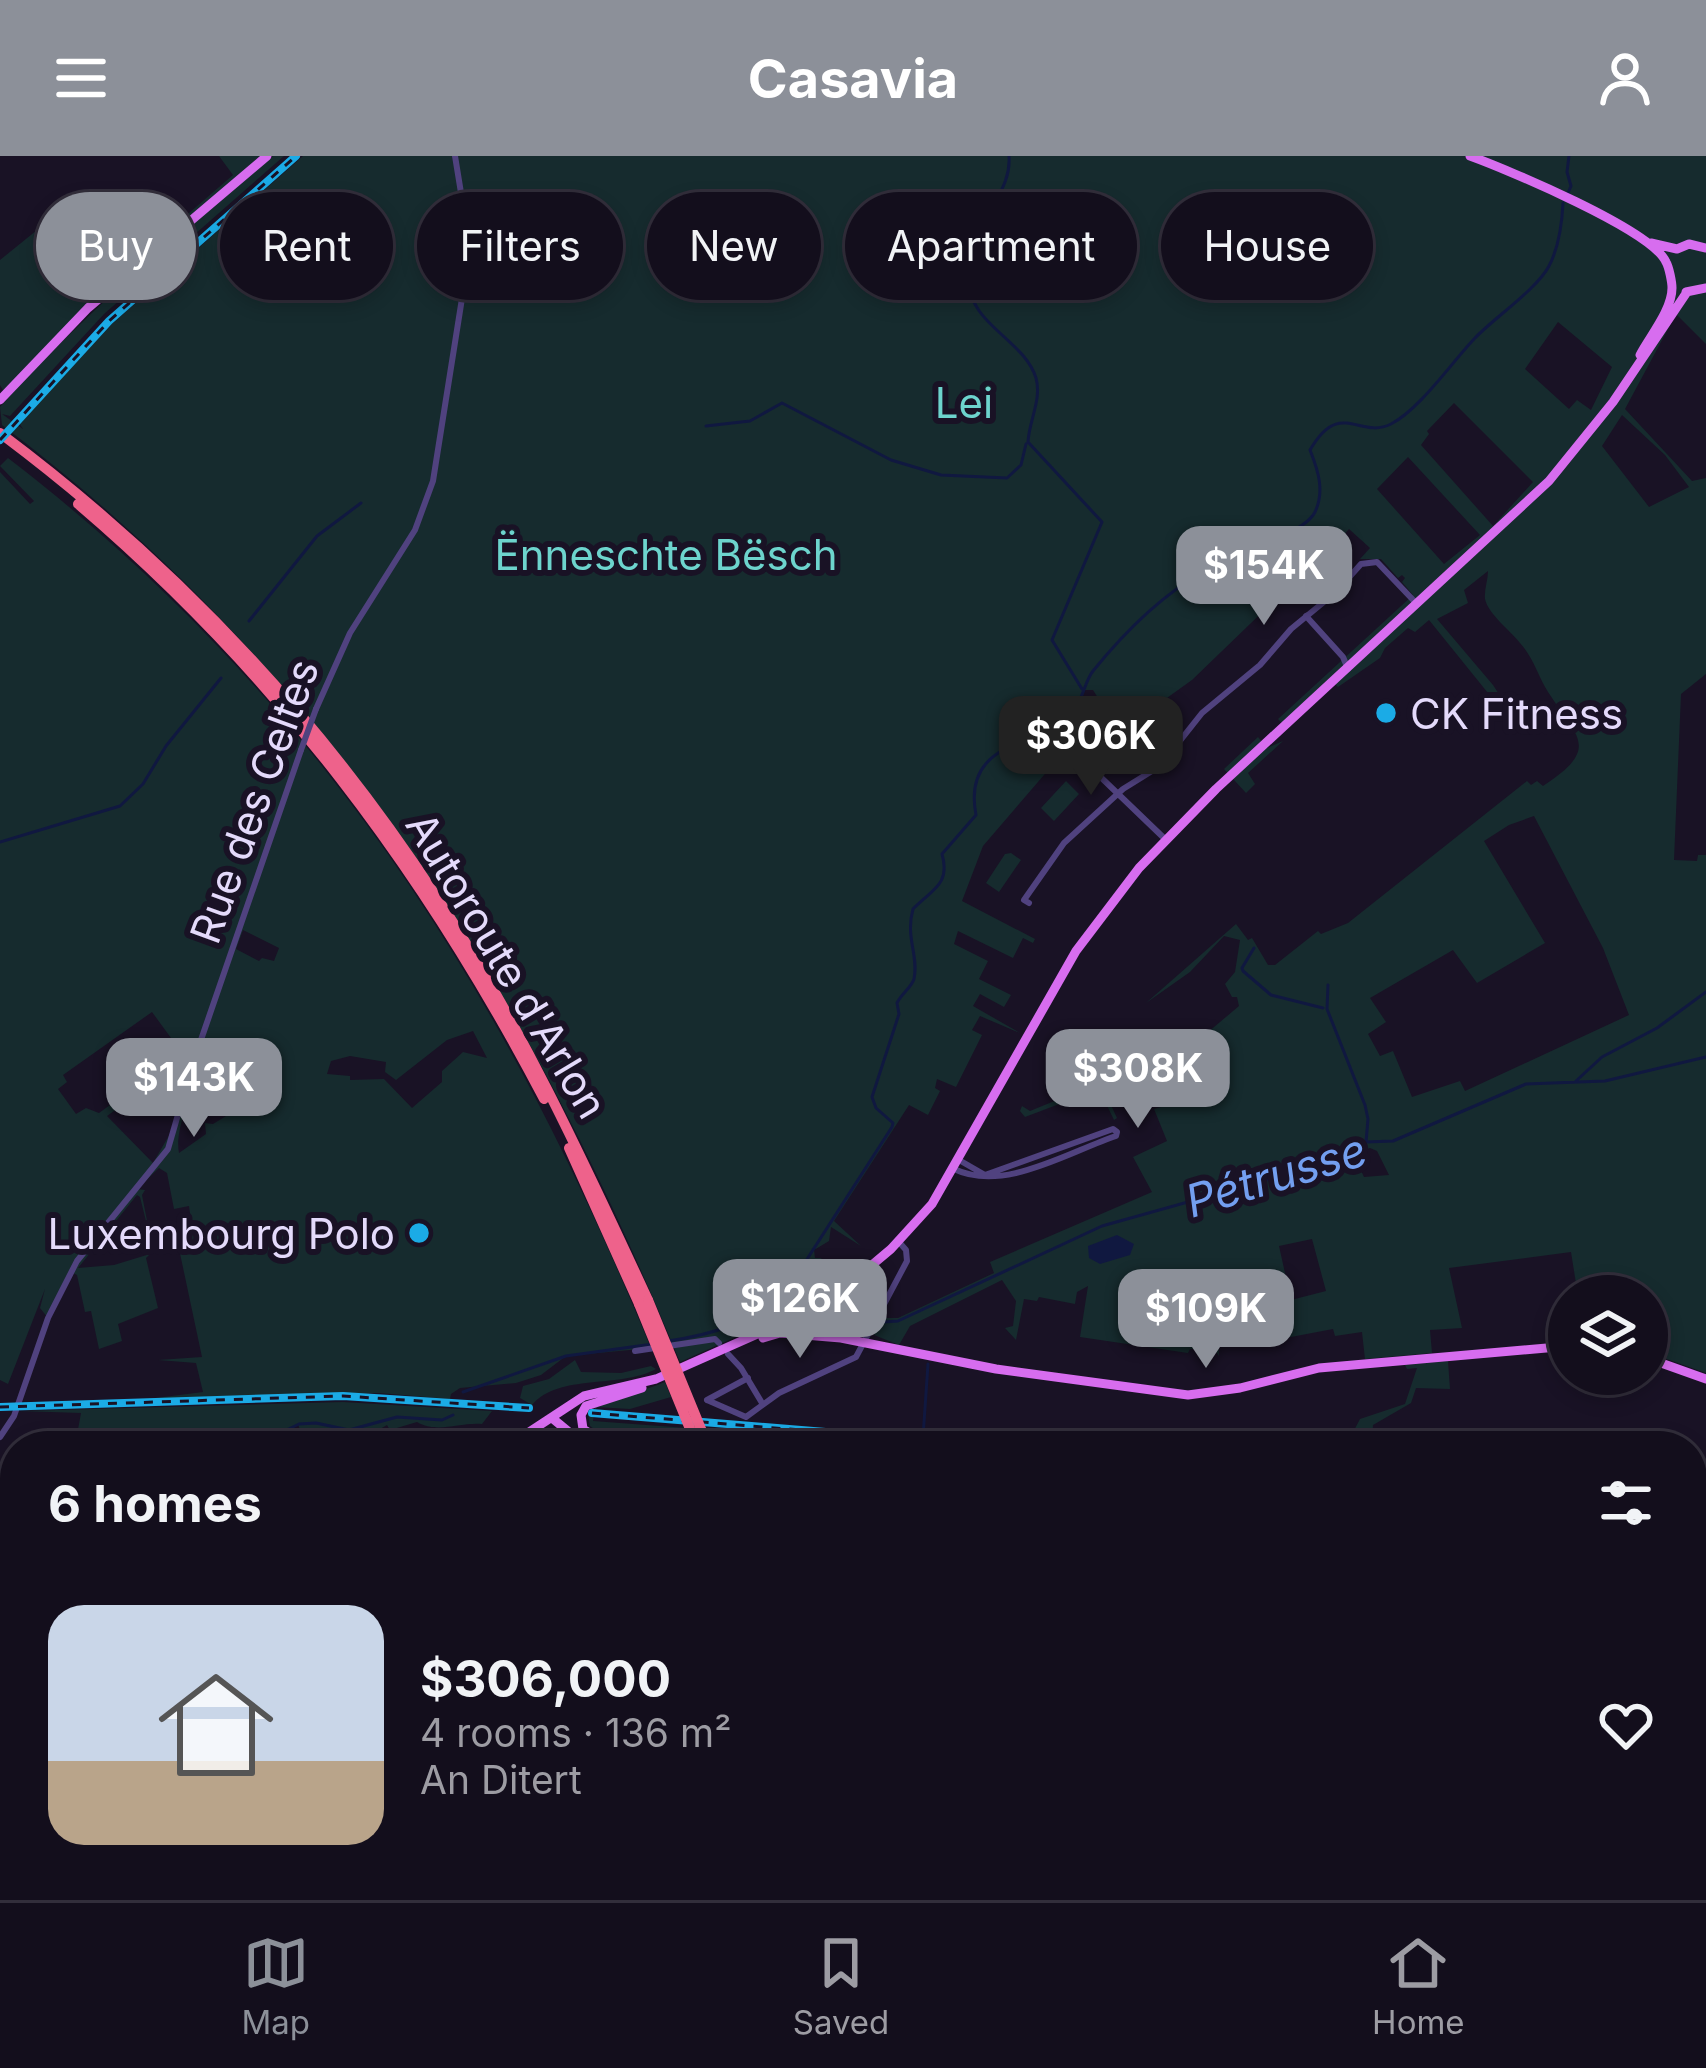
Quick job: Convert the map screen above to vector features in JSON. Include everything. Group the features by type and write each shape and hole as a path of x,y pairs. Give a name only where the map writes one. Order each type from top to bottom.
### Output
{"highway":[{"name":"Autoroute d'Arlon","path":"0,437 114,524 209,613 299,712 430,885 494,990 582,1160 703,1431"},
{"name":"Autoroute d'Arlon","path":"643,1302 692,1431"}],"main road":[{"path":"0,400 88,308 267,156"},
{"path":"1470,156 1546,188 1646,242 1677,249 1701,246 1705,234"},
{"path":"1627,382 1669,302 1672,282 1668,264 1646,242"},
{"path":"1668,264 1677,249"},
{"path":"1672,282 1687,292"},
{"path":"586,1431 580,1422 586,1406 629,1394 792,1319 852,1282 898,1242 932,1204 957,1165 1076,951 1165,839 1549,481 1627,382 1687,292 1706,288"},
{"path":"815,1306 812,1325 841,1337"},
{"path":"792,1319 803,1334"},
{"path":"792,1319 816,1332 996,1369 1188,1395 1240,1388 1318,1368 1548,1348"},
{"path":"726,1348 780,1333 841,1337"},
{"path":"1668,1365 1706,1379"},
{"path":"534,1431 584,1396 656,1379"},
{"path":"549,1420 554,1431"},
{"path":"549,1420 564,1431"}],"street":[{"name":"Rue des Celtes","path":"4,1431 76,1261 154,1169 175,1132 193,1063 316,709 350,633 415,530 433,481 470,248 455,156"},
{"path":"1029,903 1024,900 1054,854 1118,794 1165,762 1202,713 1260,665 1360,564 1372,560 1382,566 1418,605"},
{"path":"1306,616 1348,669"},
{"path":"1062,722 1086,763 1165,839"},
{"path":"957,1165 985,1175 1001,1177 1117,1132 985,1175"},
{"path":"748,1378 707,1400 746,1418 762,1403 856,1357 907,1261 906,1250 898,1242"},
{"path":"635,1351 715,1340 726,1348 762,1403"}],"green space":[{"path":"219,156 261,156 196,212 196,207 233,175"},
{"path":"273,156 284,156 243,192 231,192"},
{"path":"303,156 1706,156 1706,344 1676,314 1625,409 1692,481 1706,478 1706,674 1681,694 1674,860 1697,861 1698,855 1706,855 1706,1373 1668,1359 1668,1275 1575,1275 1571,1252 1449,1268 1462,1328 1430,1330 1432,1353 1365,1359 1362,1332 1335,1336 1333,1329 1265,1342 1263,1336 1250,1339 1243,1316 1218,1320 1219,1356 1215,1350 1190,1349 1188,1353 1080,1337 1088,1286 1077,1292 1075,1304 1024,1299 1016,1340 1005,1328 1013,1326 1016,1301 1002,1280 910,1326 899,1345 874,1335 882,1318 898,1318 994,1273 990,1262 1152,1192 1133,1157 1167,1141 1154,1109 1171,1104 1157,1087 1150,1091 1153,1099 1149,1101 1141,1088 1110,1103 1114,1120 1099,1089 1025,1117 1020,1111 1022,1106 1030,1111 1147,1063 1155,1074 1189,1053 1239,1006 1225,984 1235,972 1240,940 1224,936 1190,972 1146,1003 1236,924 1248,940 1252,938 1268,965 1275,965 1318,931 1321,934 1348,923 1527,781 1543,786 1572,762 1579,742 1575,732 1525,648 1487,605 1488,571 1464,590 1468,603 1437,619 1493,685 1522,729 1510,721 1429,620 1415,632 1408,628 1380,658 1338,687 1334,683 1285,726 1278,719 1413,595 1402,582 1405,578 1398,578 1381,559 1360,559 1370,548 1349,529 1312,571 1329,592 1305,571 1192,680 1125,728 1116,717 1112,720 1093,690 1085,690 1076,713 1027,743 1050,768 983,846 962,901 1035,939 1033,943 1023,938 1013,958 958,931 954,944 988,961 979,979 1011,995 1004,1007 980,994 973,1006 1020,1033 980,1016 972,1030 982,1035 956,1087 937,1079 935,1088 940,1091 928,1115 909,1105 834,1221 861,1246 831,1227 829,1241 814,1250 815,1258 822,1258 811,1279 825,1290 794,1298 769,1322 680,1362 555,1092 484,966 406,846 320,731 225,623 119,521 2,425 0,407 107,300 120,300 10,416 2,414 23,429 19,423 139,300 196,300 196,250 220,229 220,300 393,300 393,192 262,192","holes":["1558,322 1612,367 1591,410 1577,400 1569,409 1525,369","1454,403 1533,482 1493,526 1421,445 1427,431","1622,415 1665,455 1689,487 1649,507 1602,446","1408,457 1480,535 1444,564 1377,489","1534,816 1603,948 1629,1015 1465,1091 1460,1081 1412,1097 1393,1051 1380,1056 1368,1034 1386,1022 1370,998 1453,950 1477,983 1545,943 1484,841","1370,1148 1377,1151 1389,1175 1364,1177 1353,1154","1312,1239 1326,1291 1291,1300 1279,1246"]},
{"path":"220,201 220,212 196,233 196,222"},
{"path":"36,231 36,300 95,300 4,392 0,385 0,260"},
{"path":"8,458 119,550 219,648 309,750 391,858 464,971 532,1091 651,1348 566,1356 541,1375 516,1383 460,1388 450,1399 379,1393 148,1399 203,1392 196,1363 158,1360 202,1357 178,1244 185,1230 192,1228 189,1206 174,1209 167,1173 159,1168 137,1189 145,1190 151,1241 137,1195 78,1268 114,1265 150,1254 146,1258 158,1308 118,1324 122,1341 99,1349 91,1311 85,1312 77,1275 71,1272 48,1318 40,1308 45,1289 8,1384 0,1380 0,472 30,504 34,501 0,466","holes":["243,930 279,948 274,961 259,961 236,949","152,1012 182,1053 99,1113 86,1108 76,1114 58,1089 67,1082 63,1075","473,1031 487,1058 463,1052 442,1071 442,1082 412,1108 384,1079 350,1080 350,1076 327,1074 331,1061 350,1056 386,1062 385,1072 396,1080 447,1040","185,1058 189,1062 171,1132 153,1163 107,1116 151,1079 153,1082","198,1075 216,1086 229,1099 231,1113 213,1124 205,1123 206,1134 179,1153 190,1076"]},
{"path":"1258,737 1267,748 1283,741 1248,773 1255,784 1246,793 1224,769"},
{"path":"1066,781 1079,794 1054,821 1041,808"},
{"path":"1005,854 1021,860 999,892 986,883"},
{"path":"575,1360 581,1372 656,1369 558,1389 532,1405 520,1398 523,1386 549,1379"},
{"path":"1448,1361 1450,1389 1416,1388 1411,1403 1373,1425 1373,1431 1354,1431 1360,1419 1405,1404 1417,1368 1405,1365"},
{"path":"665,1382 671,1397 630,1409 599,1407"},
{"path":"343,1402 492,1411 482,1424 441,1427 417,1422 376,1431 300,1431 298,1424 284,1431 78,1431 81,1413 20,1411"},
{"path":"595,1409 593,1421 727,1431 596,1431 588,1415"}],"water":[{"path":"1117,1235 1134,1244 1130,1255 1100,1264 1089,1258 1088,1246"}],"waterway":[{"path":"1009,156 1004,184 976,251 971,294 977,308 1020,352 1036,378 1028,442 1102,522 1052,640 1082,689"},
{"path":"1568,193 1569,156"},
{"path":"668,1341 729,1326 784,1295 892,1127 872,1097 899,1014 897,1003 914,979 913,909 938,886 944,873 942,854 976,815 974,791 979,773 1004,750 1072,711 1105,657 1173,592 1203,572 1308,521 1320,488 1310,450 1321,435 1340,423 1380,428 1413,408 1475,338 1543,275 1558,243 1563,203"},
{"path":"706,426 750,421 782,403 891,460 941,475 1007,478 1021,465 1026,444"},
{"path":"249,621 317,536 361,503"},
{"path":"0,842 120,806 143,784 166,746 221,678"},
{"path":"1254,948 1243,971 1271,995 1323,1008"},
{"path":"1328,985 1327,1009 1365,1105 1366,1142"},
{"path":"1576,1081 1602,1057 1657,1028 1706,992"},
{"name":"Pétrusse","path":"854,1314 898,1321 1102,1226 1295,1172 1366,1142 1393,1141 1526,1084 1605,1081 1706,1057"},
{"name":"Pétrusse","path":"794,1279 808,1280 822,1291"},
{"name":"Pétrusse","path":"463,1392 566,1356 653,1344"},
{"path":"923,1431 928,1364"},
{"name":"Pétrusse","path":"285,1431 299,1424 349,1430 397,1417 442,1420 453,1415"}],"railway":[{"path":"0,440 109,321 296,156"},
{"path":"0,1407 343,1396 529,1408"},
{"path":"592,1413 812,1431"}],"place":[{"name":"CK Fitness","path":"1386,713"},
{"name":"Luxembourg Polo","path":"419,1233"}],"park label":[{"name":"Lei","path":"964,402"},
{"name":"Ënneschte Bësch","path":"666,554"}]}
